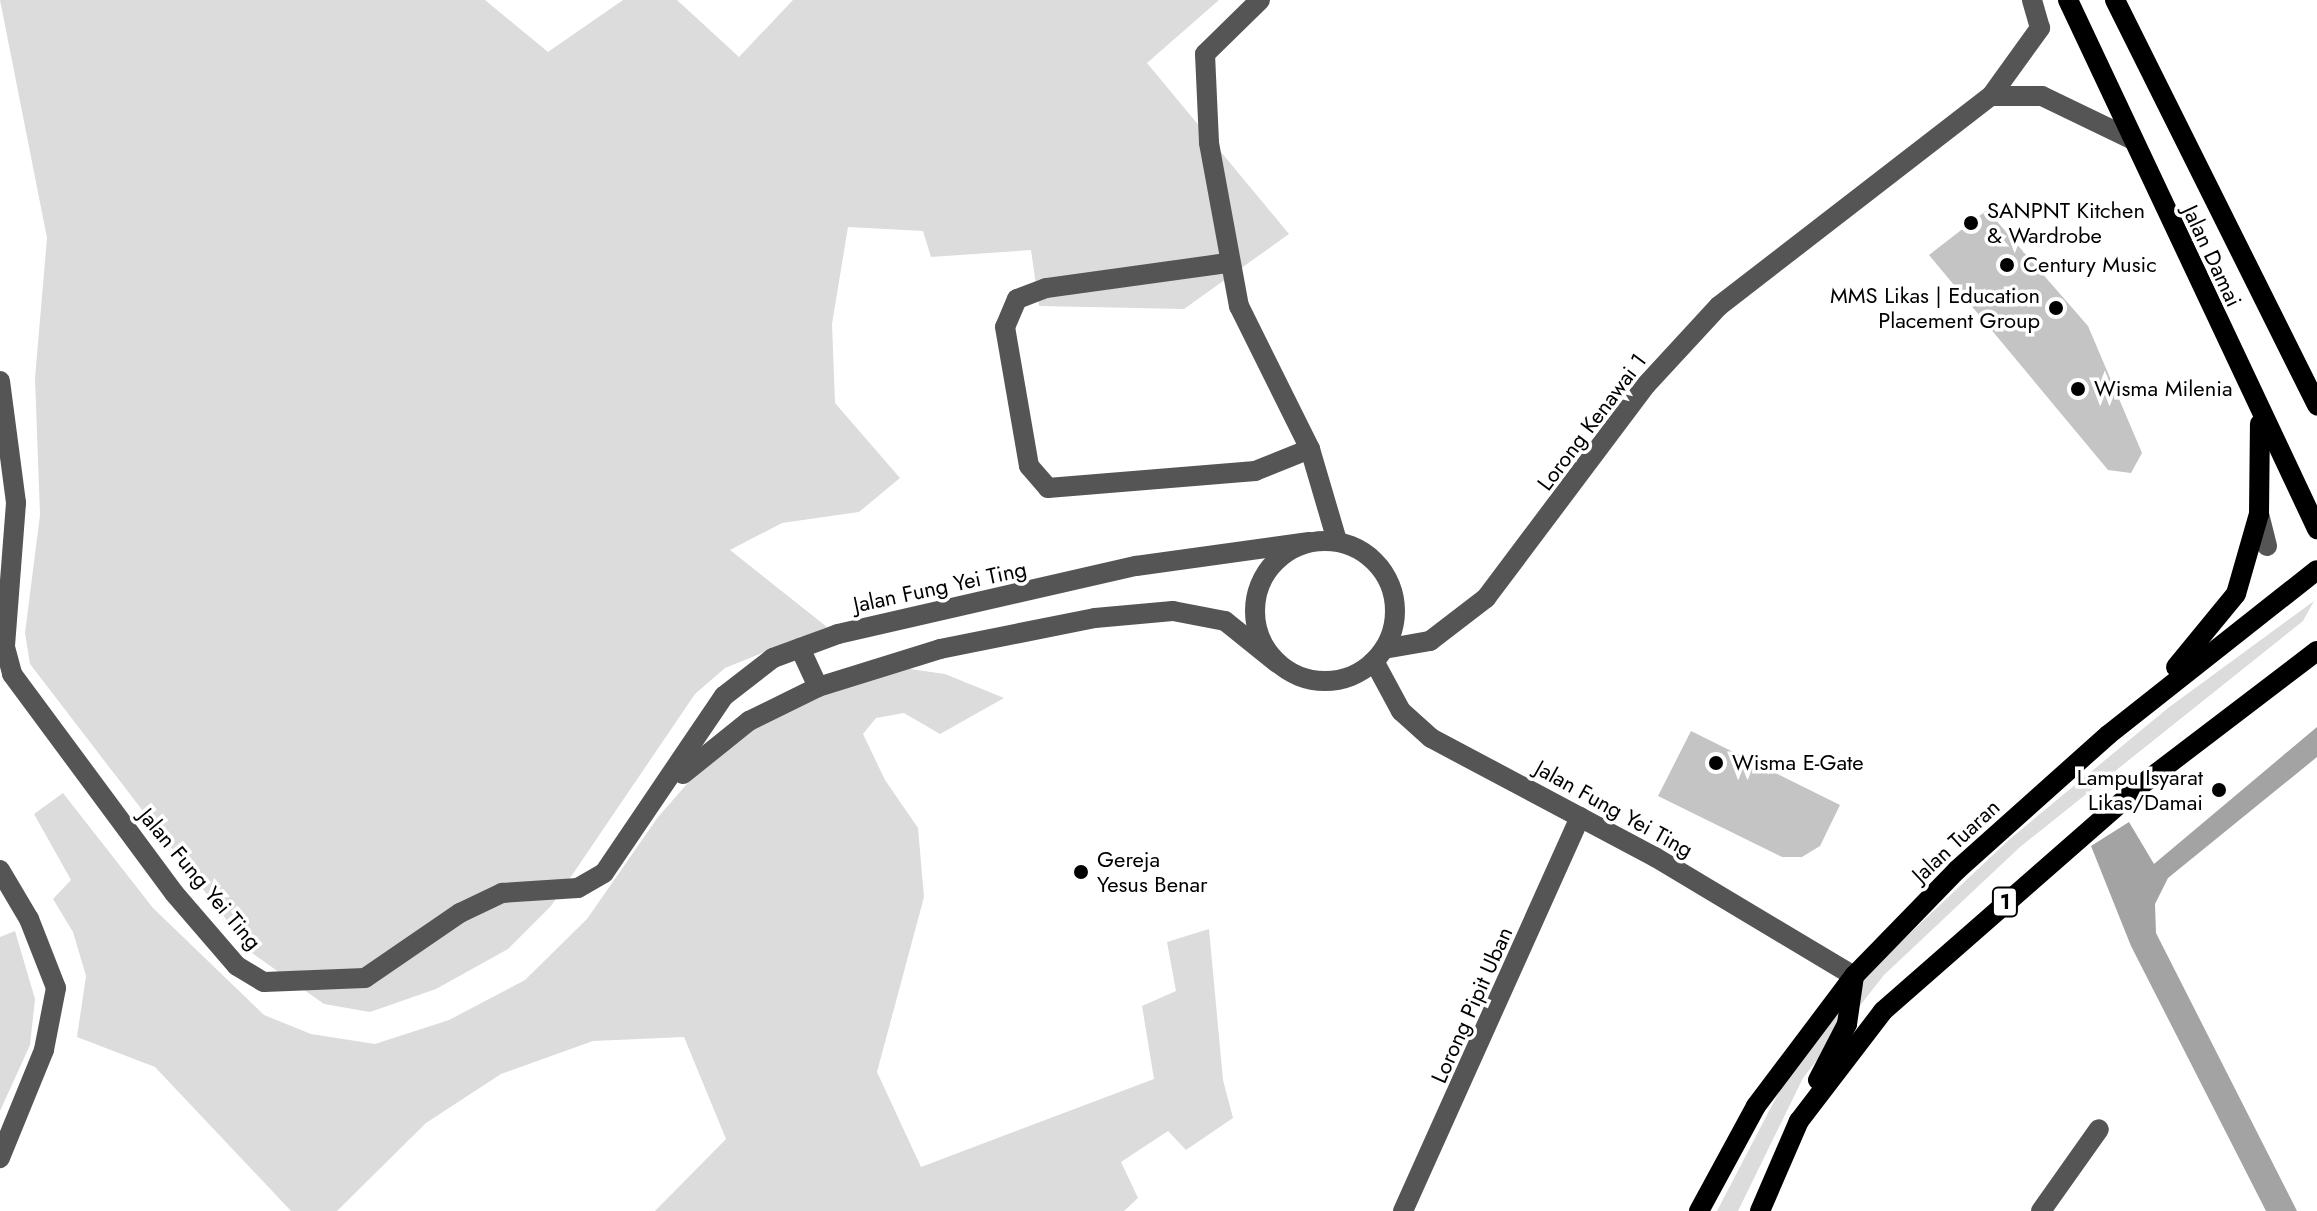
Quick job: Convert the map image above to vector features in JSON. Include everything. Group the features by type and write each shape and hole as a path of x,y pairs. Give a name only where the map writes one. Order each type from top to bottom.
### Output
{"main road":[{"name":"Jalan Damai","path":"2068,0 2260,416 2317,529"},
{"name":"Jalan Damai","path":"2115,0 2315,401"},
{"path":"2108,735 2219,623 2236,594 2259,514 2260,416"},
{"name":"Jalan Tuaran","path":"1699,1211 1756,1106 1854,976 1957,870 2108,735 2317,570"},
{"name":"1","path":"1760,1211 1799,1121 1883,1011 2141,785 2317,651"},
{"path":"2259,697 2317,666"},
{"path":"1799,1121 1847,1024 1854,976"}],"street":[{"path":"1260,0 1205,54 1205,102 1227,263 1244,317 1310,449 1337,541"},
{"name":"Lorong Kenawai 1","path":"1379,655 1430,641 1486,598 1646,385 1719,306 1991,96 2040,28 2032,0"},
{"path":"1991,96 2042,96 2131,139"},
{"path":"1227,263 1046,288 1017,299 1005,327 1029,466 1048,488 1255,471 1310,449"},
{"name":"Jalan Fung Yei Ting","path":"0,381 4,452 16,503 5,647 12,674 174,893 237,966 264,982 365,978 460,913 502,893 578,888 604,873 724,696 773,658 838,634 1150,563 1309,542"},
{"path":"2259,514 2267,546"},
{"path":"1337,541 1377,563 1390,582 1395,605 1379,655 1357,673 1317,681 1277,663 1259,636 1254,604 1272,564 1309,542 1337,541"},
{"name":"Jalan Fung Yei Ting","path":"651,804 713,745 818,687 940,649 1095,618 1173,611 1240,628 1277,663"},
{"path":"800,648 818,687"},
{"name":"Jalan Fung Yei Ting","path":"1379,655 1401,711 1431,738 1580,817 1854,976"},
{"name":"Lorong Pipit Uban","path":"1403,1211 1580,817"},
{"path":"0,870 29,919 56,988 44,1050 0,1158"},
{"path":"2041,1211 2099,1129"}],"shaded area":[{"path":"0,0 485,0 548,52 623,0 677,0 739,57 793,0 1219,0 1147,63 1289,234 1184,309 1039,306 1031,250 931,257 923,231 848,227 832,324 835,403 900,478 859,512 782,523 730,550 827,627 725,668 695,694 551,906 508,949 436,989 370,1012 324,1004 252,953 30,664 25,633 40,515 35,378 47,238"},
{"path":"2314,601 2303,621 2020,847 1884,975 1803,1078 1738,1211 1717,1211 1791,1069 1876,965 2011,838 2168,708"},
{"path":"896,667 945,674 1004,698 940,734 904,713 876,718 863,734 885,780 918,828 924,897 877,1072 921,1167 1154,1079 1142,1006 1176,991 1167,942 1209,929 1223,1080 1233,1118 1186,1150 1168,1131 1121,1162 1138,1198 1124,1211 655,1211 726,1139 684,1037 593,1041 501,1074 426,1123 337,1211 291,1211 155,1067 77,1037 86,976 73,932 53,899 71,880 34,814 63,793 153,908 264,1015 311,1034 375,1044 449,1020 525,980 587,919 658,817 745,718"},
{"path":"2317,727 2317,757 2168,878 2155,904 2156,933 2297,1211 2266,1211 2131,946 2091,846 2129,822 2154,864"},
{"path":"15,931 35,999 30,1045 0,1111 0,937"}],"building":[{"name":"Wisma Milenia","path":"1987,210 2088,326 2142,453 2131,473 2108,470 1929,255"},
{"name":"Wisma E-Gate","path":"1691,731 1840,805 1820,846 1802,857 1782,857 1658,796"}],"place":[{"name":"SANPNT Kitchen & Wardrobe","path":"1971,223"},
{"name":"Century Music","path":"2007,265"},
{"name":"MMS Likas | Education Placement Group","path":"2056,308"},
{"name":"Wisma Milenia","path":"2078,389"},
{"name":"Wisma E-Gate","path":"1716,763"},
{"name":"Lampu Isyarat Likas/Damai","path":"2219,790"},
{"name":"Gereja Yesus Benar","path":"1081,872"}]}
